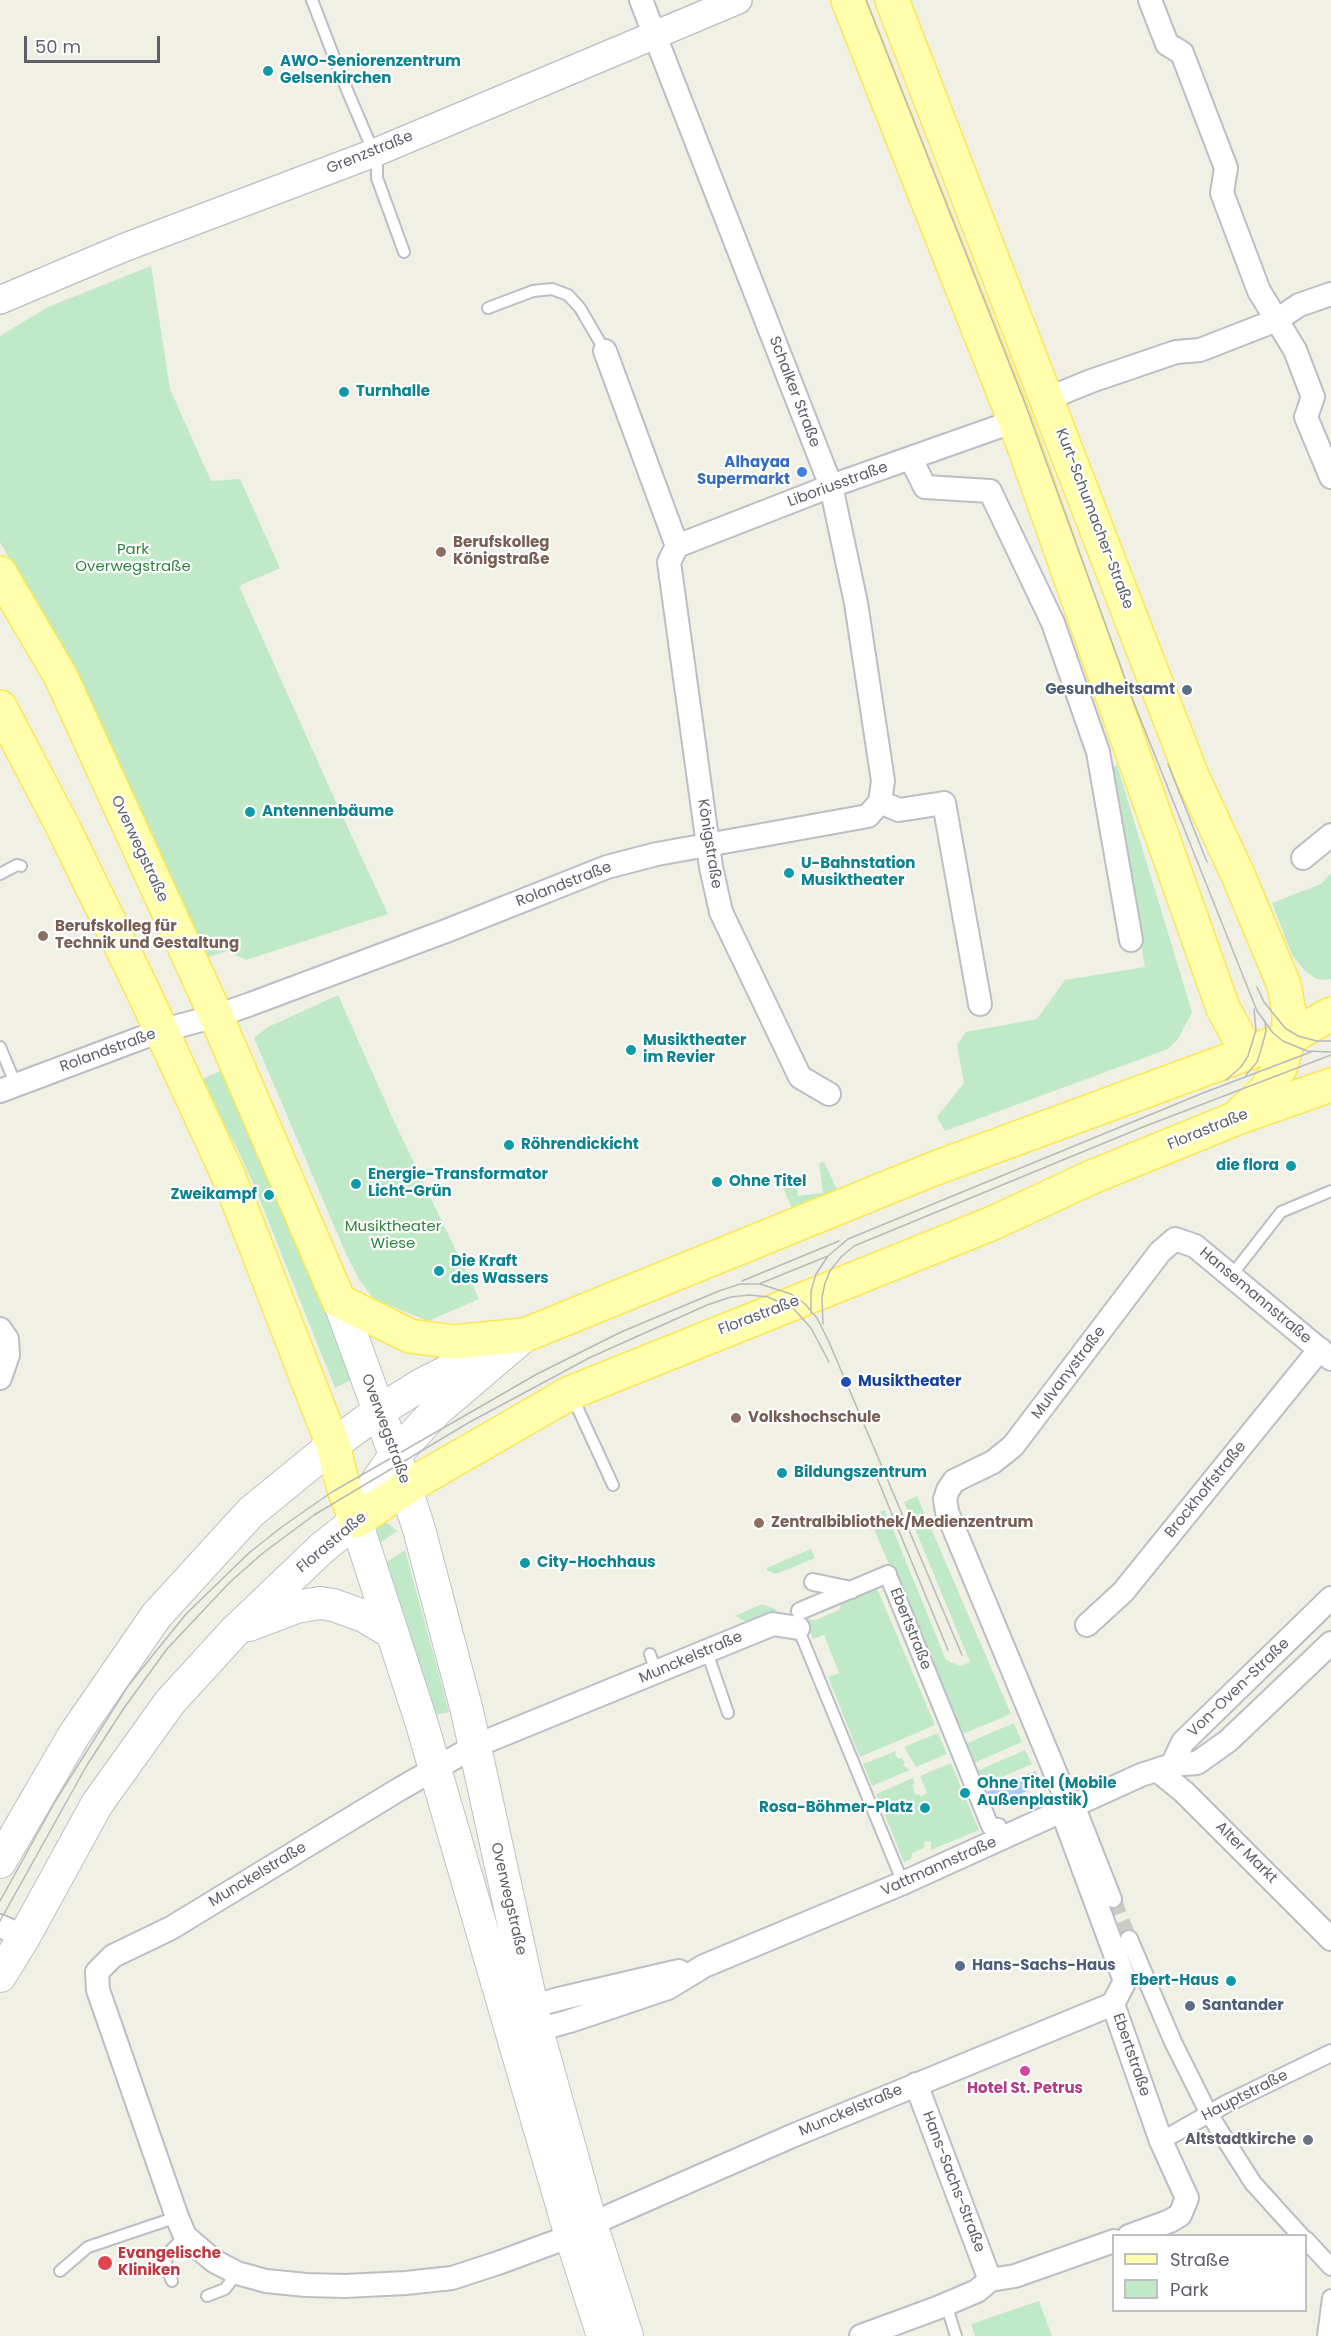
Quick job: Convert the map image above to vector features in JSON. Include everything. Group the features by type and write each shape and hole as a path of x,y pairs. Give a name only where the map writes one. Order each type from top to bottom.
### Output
{"main road":[{"path":"848,0 1015,421 1223,1008 1247,1052"},
{"name":"Kurt-Schumacher-Straße","path":"892,0 1192,776 1234,866 1284,985 1290,1012 1285,1053"},
{"name":"Overwegstraße","path":"0,573 61,677 216,1016 339,1301 407,1487 475,1746 526,2020 581,2230 603,2336"},
{"name":"Overwegstraße","path":"0,707 63,828 143,991 229,1177 333,1445 343,1486 435,1770 526,2020"},
{"path":"1284,985 1305,1002 1331,1007"},
{"path":"1207,1067 1215,1051 1223,1008"},
{"path":"1237,1118 1264,1092 1285,1053 1331,1014"},
{"path":"0,1862 74,1735 156,1616 251,1512 333,1445 379,1411 480,1354 525,1335 876,1191 1247,1052 1285,1053 1311,1078 1331,1079"},
{"name":"Florastraße","path":"0,1976 12,1931 97,1804 170,1702 235,1631 322,1548 356,1521 407,1487 570,1394 983,1227 1092,1177 1237,1118 1331,1085"},
{"path":"339,1301 418,1338 454,1342 525,1335"},
{"path":"356,1521 367,1496 395,1455 437,1410 525,1335"},
{"name":"Florastraße","path":"235,1631 296,1607 320,1603 364,1616 391,1632"},
{"name":"Overwegstraße","path":"581,2230 627,2336"}],"street":[{"name":"Schalker Straße","path":"641,0 831,486 861,637 883,781 880,802"},
{"name":"Grenzstraße","path":"0,300 123,248 374,153 738,0"},
{"path":"1150,0 1167,44 1182,53 1226,168 1222,193 1259,291 1295,350 1313,397 1306,417 1331,477"},
{"path":"1047,399 1091,381 1176,352 1200,350 1276,320 1299,305 1331,294"},
{"name":"Königstraße","path":"605,351 673,554 670,580 708,845 721,912 800,1077 829,1094"},
{"name":"Liboriusstraße","path":"673,554 831,486 1015,421"},
{"path":"911,459 925,487 990,491 1053,623 1098,752 1131,940"},
{"path":"880,802 899,810 944,803 980,1004"},
{"name":"Rolandstraße","path":"8,1088 160,1031 216,1016 446,931 607,867 657,854 868,816 880,802"},
{"path":"1303,858 1331,835"},
{"name":"Hansemannstraße","path":"1175,1239 1195,1246 1325,1354"},
{"name":"Mulvanystraße","path":"948,1490 954,1481 993,1462 1013,1446 1160,1251 1175,1239"},
{"path":"0,1329 7,1339 8,1355 0,1378"},
{"name":"Brockhoffstraße","path":"1087,1625 1123,1592 1325,1354"},
{"name":"Ebertstraße","path":"948,1490 945,1499 947,1512 1069,1808 1113,1899"},
{"name":"Ebertstraße","path":"851,1590 889,1577 990,1826 998,1827 1002,1839"},
{"path":"813,1582 851,1590"},
{"path":"799,1620 851,1590"},
{"name":"Von-Oven-Straße","path":"1164,1768 1183,1742 1331,1598"},
{"name":"Munckelstraße","path":"799,1620 773,1624 707,1652 653,1663 475,1746 398,1790 171,1928 113,1956 97,1972 98,1990 181,2226 214,2261 237,2273 266,2281 345,2286 452,2278 498,2264 581,2230 916,2084 1113,2004"},
{"name":"Von-Oven-Straße","path":"1164,1768 1197,1763 1228,1742 1331,1643"},
{"name":"Vattmannstraße","path":"526,2020 570,2021 668,1988 704,1966 1002,1839 1141,1775 1164,1768"},
{"name":"Alter Markt","path":"1164,1768 1331,1939"},
{"name":"Ebertstraße","path":"1069,1808 1125,1981 1113,2004 1161,2141 1187,2198 1180,2215 1170,2221 1132,2234"},
{"path":"1130,1939 1173,2042 1209,2114 1253,2183 1301,2234"},
{"name":"Hauptstraße","path":"1161,2141 1226,2103 1331,2054"},
{"name":"Hans-Sachs-Straße","path":"916,2084 990,2280"},
{"path":"861,2336 978,2291 990,2280 1015,2276 1112,2241"},
{"path":"1307,2242 1331,2267"},
{"path":"1326,2336 1331,2298"}],"lane":[{"path":"312,0 374,153 378,167 377,178 404,252"},
{"path":"488,308 533,291 552,289 568,295 580,308 605,351"},
{"path":"0,874 17,865 21,866"},
{"path":"0,1047 8,1088"},
{"path":"1231,1276 1281,1212 1331,1191"},
{"path":"570,1394 613,1485"},
{"path":"799,1620 903,1882"},
{"path":"707,1652 728,1713"},
{"path":"60,2271 88,2247 181,2226"},
{"path":"172,2281 165,2265 181,2226"},
{"path":"207,2296 225,2289 237,2273"},
{"path":"946,2304 956,2336"}],"green space":[{"name":"Park Overwegstraße","path":"151,266 170,389 211,481 240,479 280,568 239,586 388,914 246,960 227,951 205,958 15,568 0,542 0,336 48,307"},
{"path":"1117,765 1192,1012 1178,1039 1168,1049 945,1131 937,1117 964,1083 957,1045 966,1032 1037,1019 1065,980 1145,967 1111,768"},
{"path":"1331,873 1331,979 1326,980 1317,979 1305,971 1292,955 1272,903 1321,884"},
{"name":"Musiktheater Wiese","path":"338,995 394,1121 479,1299 428,1321 374,1299 360,1281 346,1254 254,1038 268,1027"},
{"path":"222,1070 312,1283 342,1343 353,1379 335,1388 254,1185 237,1148 200,1080"},
{"path":"824,1162 840,1196 795,1214 782,1186 795,1175 798,1196 823,1193 819,1163"},
{"path":"917,1496 1011,1714 961,1735 869,1517 885,1510 946,1660 960,1666 970,1662 904,1502"},
{"path":"385,1523 397,1531 377,1545 376,1530 378,1526"},
{"path":"811,1549 815,1558 776,1574 766,1570 767,1568"},
{"path":"405,1550 449,1712 435,1715 381,1566"},
{"path":"876,1586 935,1725 860,1757 828,1677 839,1673 824,1635 813,1639 804,1622 806,1619 816,1620 839,1610 843,1599"},
{"path":"762,1604 777,1610 749,1623 735,1616"},
{"path":"1014,1723 1022,1742 974,1763 965,1744"},
{"path":"938,1733 947,1754 916,1767 904,1747"},
{"path":"1025,1750 1032,1764 983,1785 977,1771"},
{"path":"896,1751 895,1755 901,1758 905,1763 903,1765 910,1770 872,1786 863,1764"},
{"name":"Rosa-Böhmer-Platz","path":"951,1763 979,1830 931,1850 931,1842 925,1841 924,1848 912,1853 911,1859 904,1862 876,1794 913,1778 915,1784 912,1785 916,1795 919,1794 921,1797 927,1793 920,1776"},
{"path":"1039,2301 1052,2336 975,2336 971,2324"}],"water":[{"path":"1035,1771 1041,1785 992,1806 986,1792"}],"tunnel":[{"path":"1113,1899 1129,1939"}],"tram line":[{"path":"866,0 1026,406 1134,703 1257,1011 1273,1033 1283,1041 1307,1051 1331,1052"},
{"path":"1168,764 1207,862"},
{"path":"1257,987 1264,1002 1285,1028 1298,1036 1317,1041 1331,1041"},
{"path":"1226,1080 1241,1067 1248,1056 1256,1030 1254,1009"},
{"path":"1246,1075 1257,1062 1266,1031 1265,1021"},
{"path":"811,1313 811,1291 816,1274 828,1256 848,1239 1203,1093 1311,1052"},
{"path":"823,1324 822,1297 825,1283 830,1271 854,1246 1143,1127 1331,1055"},
{"path":"742,1281 839,1241"},
{"path":"759,1284 828,1256"},
{"path":"0,1901 56,1800 128,1686 186,1614 250,1552 332,1492 537,1374 621,1332 740,1284 760,1284 791,1294 805,1304 817,1318 962,1655"},
{"path":"0,1921 87,1765 124,1708 167,1649 230,1582 263,1553 314,1515 468,1423 589,1358 707,1305 731,1297 749,1295 768,1297 793,1308 811,1328 829,1362"},
{"path":"875,1473 948,1650"}],"place":[{"name":"AWO-Seniorenzentrum Gelsenkirchen","path":"268,71"},
{"name":"Turnhalle","path":"344,392"},
{"name":"Alhayaa Supermarkt","path":"802,472"},
{"name":"Berufskolleg Königstraße","path":"441,552"},
{"name":"Gesundheitsamt","path":"1187,690"},
{"name":"Antennenbäume","path":"250,812"},
{"name":"U-Bahnstation Musiktheater","path":"789,873"},
{"name":"Berufskolleg für Technik und Gestaltung","path":"43,936"},
{"name":"Musiktheater im Revier","path":"631,1050"},
{"name":"Röhrendickicht","path":"509,1145"},
{"name":"die flora","path":"1291,1166"},
{"name":"Ohne Titel","path":"717,1182"},
{"name":"Energie-Transformator Licht-Grün","path":"356,1184"},
{"name":"Zweikampf","path":"269,1195"},
{"name":"Die Kraft des Wassers","path":"439,1271"},
{"name":"Musiktheater","path":"846,1382"},
{"name":"Volkshochschule","path":"736,1418"},
{"name":"Bildungszentrum","path":"782,1473"},
{"name":"Zentralbibliothek/Medienzentrum","path":"759,1523"},
{"name":"City-Hochhaus","path":"525,1563"},
{"name":"Ohne Titel (Mobile Außenplastik)","path":"965,1793"},
{"name":"Rosa-Böhmer-Platz","path":"925,1808"},
{"name":"Hans-Sachs-Haus","path":"960,1966"},
{"name":"Ebert-Haus","path":"1231,1981"},
{"name":"Santander","path":"1190,2006"},
{"name":"Hotel St. Petrus","path":"1025,2071"},
{"name":"Altstadtkirche","path":"1308,2140"},
{"name":"Evangelische Kliniken","path":"105,2263"}]}
